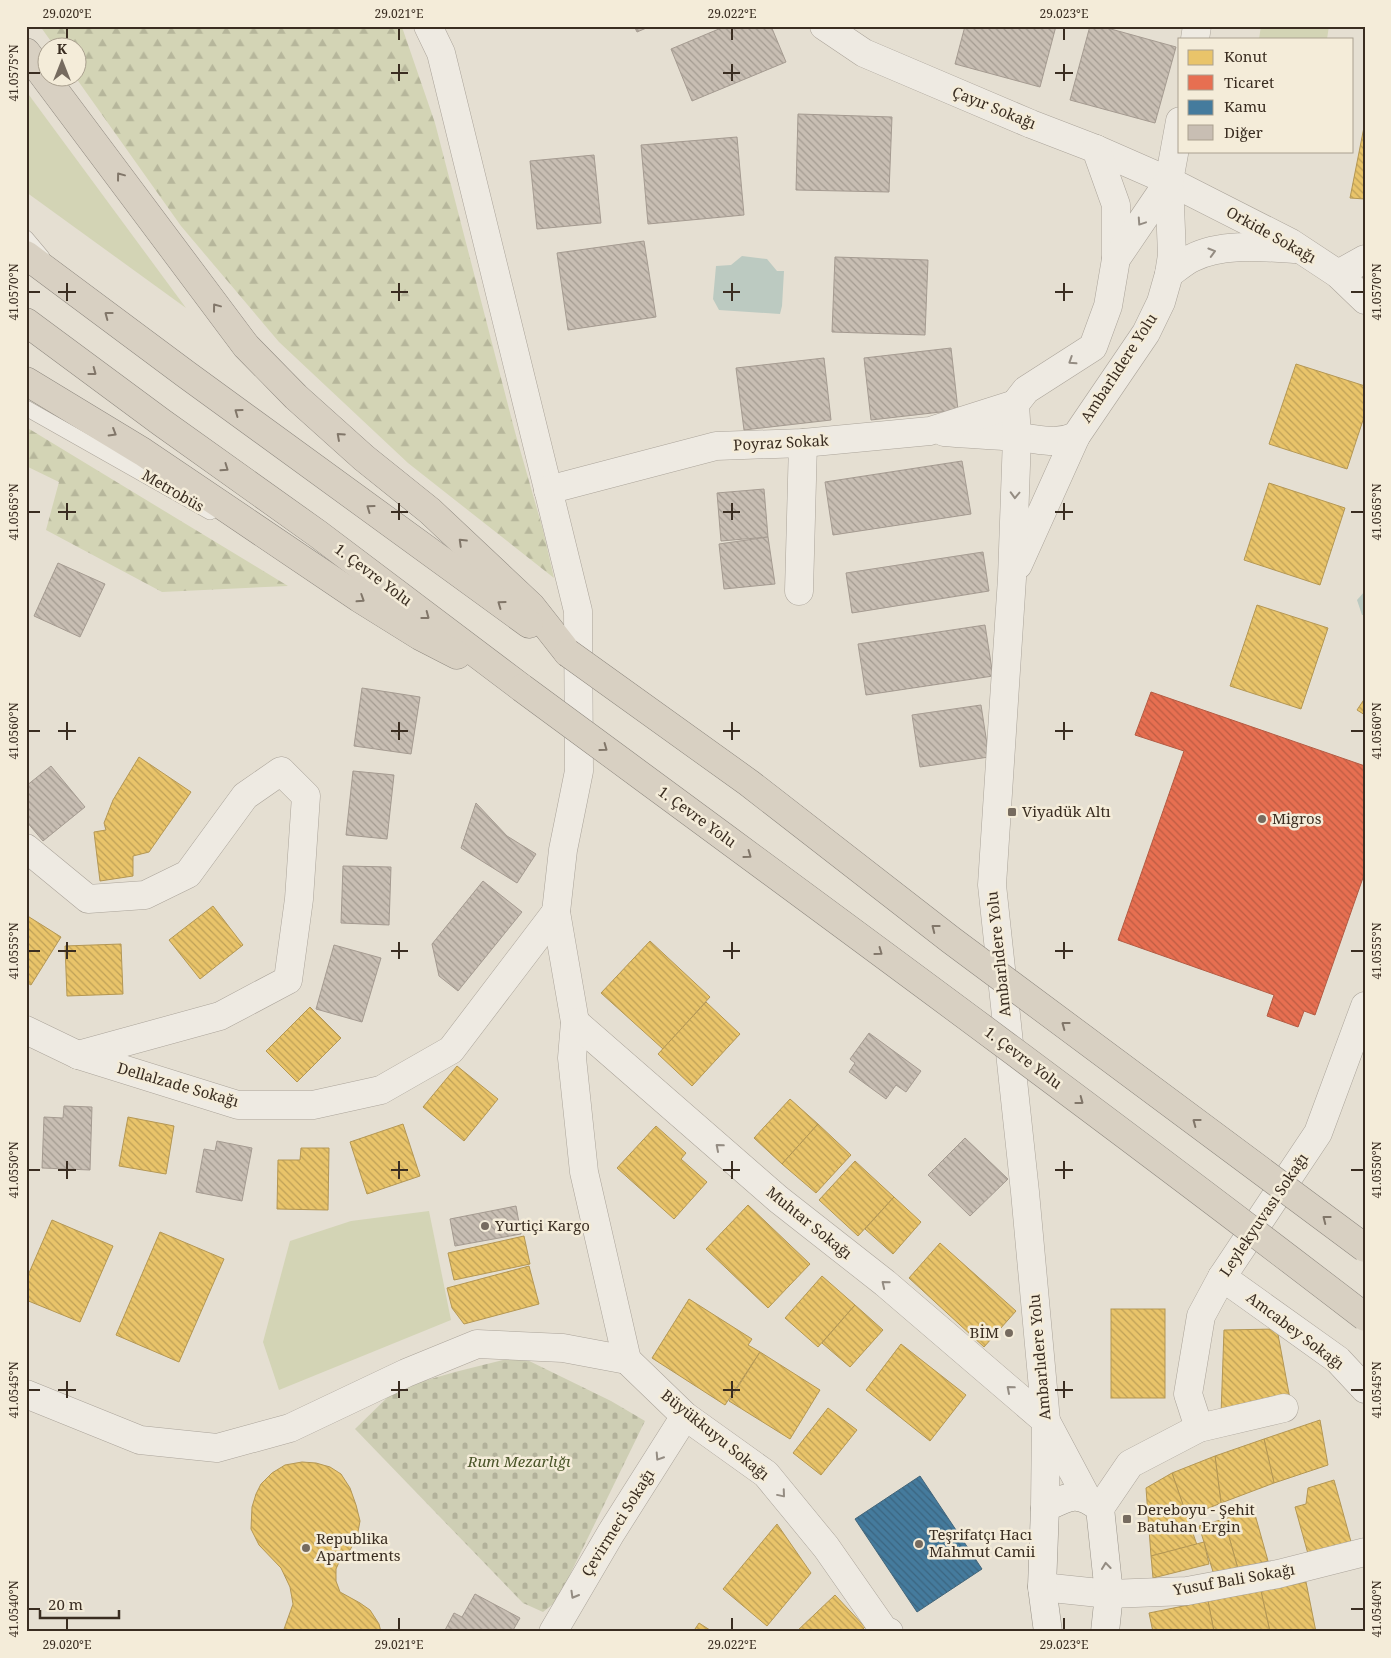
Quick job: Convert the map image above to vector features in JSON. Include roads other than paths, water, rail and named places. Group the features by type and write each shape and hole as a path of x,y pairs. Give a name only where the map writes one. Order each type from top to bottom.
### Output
{"highway":[{"path":"26,52 246,346 296,396 364,458 430,511 531,606 568,653"},
{"path":"26,255 187,375 749,783 951,940 1365,1248"},
{"name":"1. Çevre Yolu","path":"26,322 161,422 318,534 522,688 986,1031 1365,1317"},
{"path":"26,381 144,452 320,572 420,636 522,688"}],"street":[{"path":"26,1394 140,1440 217,1448 290,1428 406,1373 477,1344 562,1348 627,1360 584,1172 572,1058 576,1022 556,912 563,850 579,771 578,611 441,53 428,26"},
{"name":"Çayır Sokağı","path":"824,26 864,53 1169,181"},
{"name":"Ambarlıdere Yolu","path":"1012,578 1076,436 1146,333 1161,302 1172,255 1169,181 1178,132"},
{"path":"1096,149 1116,205 1116,259"},
{"name":"Ambarlıdere Yolu","path":"1048,1632 1042,1587 1046,1421 1025,1192 992,885 1012,578 1018,437 1015,404 1026,390 1093,347 1108,306 1116,259 1169,181"},
{"name":"Orkide Sokağı","path":"1169,181 1291,243 1338,274 1365,300"},
{"path":"1169,274 1193,257 1224,248 1300,249"},
{"path":"1338,274 1365,259"},
{"name":"Poyraz Sokak","path":"548,490 716,446 803,443 930,431 1015,404"},
{"name":"Ambarlıdere Yolu","path":"930,431 1018,437 1047,442 1065,441 1076,436"},
{"path":"800,591 803,443"},
{"path":"26,848 88,899 146,895 188,874 245,796 281,771 306,796 299,899 288,980 220,1016 78,1055"},
{"name":"Dellalzade Sokağı","path":"26,1030 78,1055 238,1105 313,1105 381,1090 450,1050 556,912"},
{"name":"Leylekyuvası Sokağı","path":"1199,1428 1188,1394 1201,1316 1222,1277 1318,1133 1365,1006"},
{"name":"Muhtar Sokağı","path":"576,1022 778,1199 885,1283 1046,1421"},
{"name":"Amcabey Sokağı","path":"1222,1277 1338,1360 1365,1389"},
{"name":"Büyükkuyu Sokağı","path":"627,1360 686,1416 766,1474 826,1547 885,1631"},
{"path":"1093,1503 1130,1464 1199,1428 1284,1408"},
{"name":"Çevirmeci Sokağı","path":"553,1632 611,1533 686,1416"},
{"path":"1046,1421 1093,1503 1108,1594 1104,1632"},
{"path":"1045,1508 1067,1497 1093,1503"},
{"name":"Yusuf Bali Sokağı","path":"1042,1587 1108,1594 1187,1591 1278,1574 1365,1552"}],"lane":[{"path":"26,238 60,280"},
{"name":"Metrobüs","path":"26,408 320,572"}],"place":[{"name":"Viyadük Altı","path":"1012,812"},
{"name":"Migros","path":"1262,819"},
{"name":"Yurtiçi Kargo","path":"485,1226"},
{"name":"BİM","path":"1009,1333"},
{"name":"Dereboyu - Şehit Batuhan Ergin","path":"1127,1519"},
{"name":"Teşrifatçı Hacı Mahmut Camii","path":"919,1544"},
{"name":"Republika Apartments","path":"306,1548"}],"park label":[{"name":"Rum Mezarlığı","path":"519,1462"}]}
